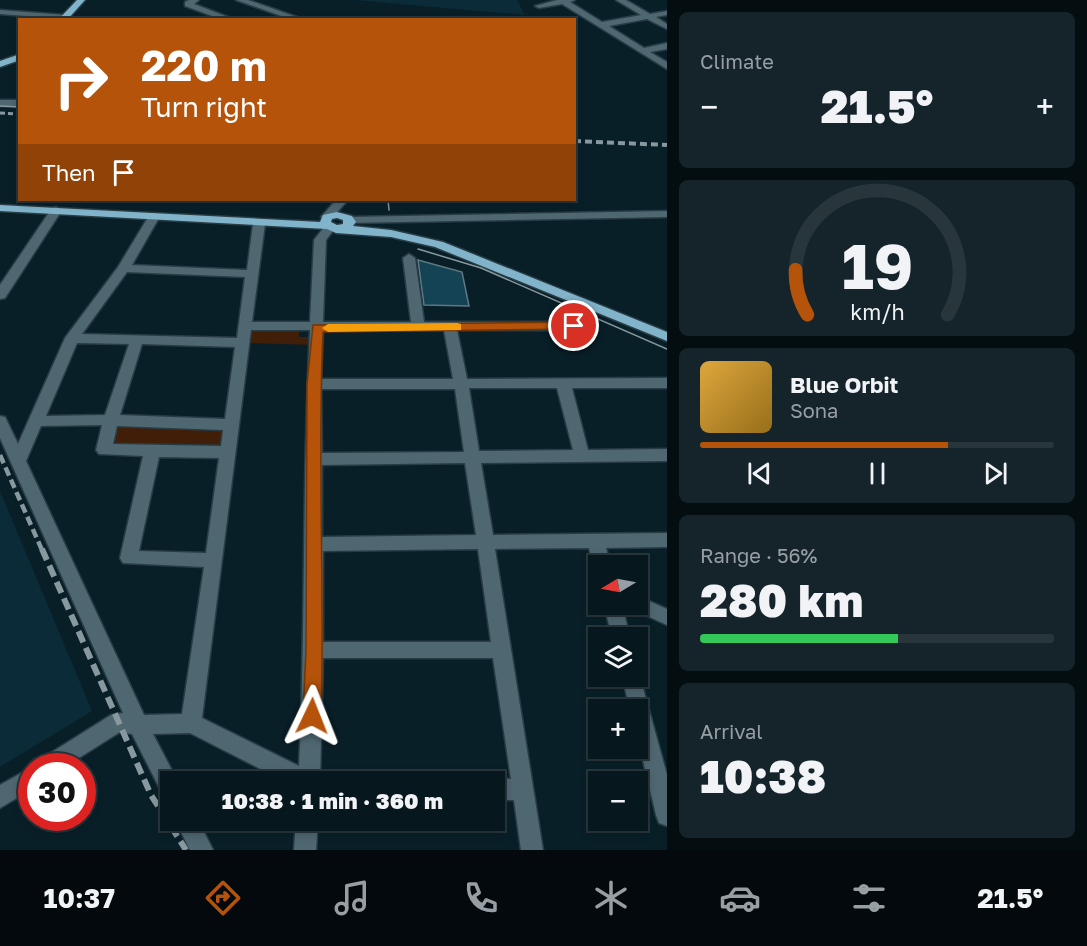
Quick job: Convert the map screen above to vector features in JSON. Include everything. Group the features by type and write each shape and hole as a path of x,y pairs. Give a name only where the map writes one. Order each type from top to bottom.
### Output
{"main road":[{"path":"64,18 81,0"},
{"path":"0,64 18,58"},
{"path":"0,208 259,224 340,223 421,239 460,252 667,337"}],"street":[{"path":"195,0 188,4 226,18"},
{"path":"240,0 292,18"},
{"path":"539,6 573,0"},
{"path":"620,0 667,27"},
{"path":"562,1 667,66"},
{"path":"0,12 64,18"},
{"path":"601,24 667,13"},
{"path":"641,51 667,46"},
{"path":"0,103 18,104"},
{"path":"340,223 342,201"},
{"path":"0,295 56,210"},
{"path":"309,771 314,650 314,384 320,240 340,223 667,214"},
{"path":"19,460 72,338 124,268 154,216"},
{"path":"191,723 259,224"},
{"path":"409,258 418,327"},
{"path":"124,268 252,274"},
{"path":"72,338 137,340 243,335 317,328 574,326"},
{"path":"450,327 532,850"},
{"path":"137,340 111,420 104,450 227,452"},
{"path":"563,383 582,456"},
{"path":"314,384 667,383"},
{"path":"34,421 111,420 231,426"},
{"path":"0,421 138,725 161,771"},
{"path":"152,451 129,558 214,560"},
{"path":"314,459 667,455"},
{"path":"314,544 667,540"},
{"path":"596,541 599,555"},
{"path":"648,608 667,617"},
{"path":"314,650 501,650"},
{"path":"634,687 667,815"},
{"path":"69,753 118,722 138,725 191,723 287,771"},
{"path":"0,797 18,786"},
{"path":"505,789 523,790"},
{"path":"192,831 202,850"},
{"path":"305,850 306,831"}],"shaded area":[{"path":"354,0 517,0 525,15"},
{"path":"244,326 299,327 299,337 317,337 317,345 242,343"},
{"path":"111,420 230,425 227,452 104,450"},
{"path":"0,491 92,711 23,753 18,753 18,756 0,767"}],"building":[{"path":"418,260 462,272 469,306 424,305"}],"tram line":[{"path":"0,106 18,107"},
{"path":"388,201 389,210"},
{"path":"418,249 481,268 667,349"}],"railway":[{"path":"0,113 18,114"},
{"path":"576,141 667,145"},
{"path":"0,455 42,550"},
{"path":"42,549 151,795 186,850"}],"slow traffic":[{"path":"328,328 457,327"}],"route":[{"path":"312,716 314,384 317,328 574,326"}]}
